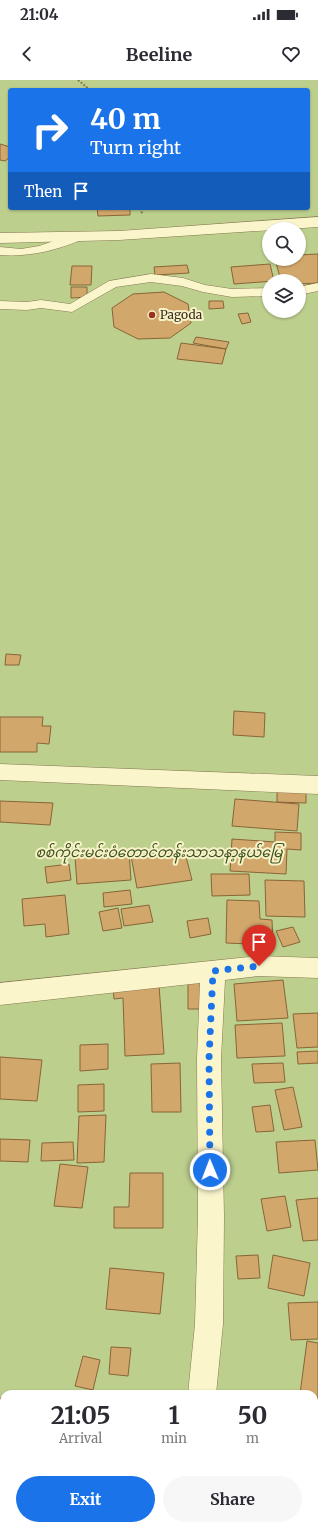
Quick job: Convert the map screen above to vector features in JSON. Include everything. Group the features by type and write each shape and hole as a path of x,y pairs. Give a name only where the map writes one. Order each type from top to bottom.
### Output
{"street":[{"path":"0,238 151,234 318,222"},
{"path":"0,772 318,785"},
{"path":"0,994 259,966 318,968"},
{"path":"202,1390 209,1317 211,1217 209,1059 213,971"}],"lane":[{"path":"0,251 15,253 34,252 50,248 77,237"},
{"path":"0,305 28,306 41,304 72,308 113,284 151,278 183,282 203,288 232,293 262,292"},
{"path":"306,290 318,287"}],"path":[{"path":"78,80 88,88"}],"green space":[{"name":"စစ်ကိုင်းမင်းဝံတောင်တန်းသာသနာ့နယ်မြေ","path":"0,80 318,80 318,1390 0,1390"}],"building":[{"path":"0,144 8,146 8,159 5,161 0,160"},
{"path":"97,210 130,210 130,215 98,216"},
{"path":"318,254 318,283 306,284 306,274 279,274 277,266 306,266 306,255"},
{"path":"187,265 189,273 155,275 154,267"},
{"path":"262,265 262,266 270,266 272,274 262,274 262,282 234,284 231,267"},
{"path":"72,266 92,266 91,285 70,285"},
{"path":"71,287 87,287 87,297 71,298"},
{"name":"Pagoda","path":"164,292 188,304 191,323 170,338 138,339 114,327 112,308 133,294"},
{"path":"209,301 223,301 224,308 209,309"},
{"path":"248,313 251,322 242,324 238,314"},
{"path":"196,337 229,342 226,349 193,343"},
{"path":"181,343 226,349 222,364 177,359"},
{"path":"6,654 21,655 19,665 5,665"},
{"path":"234,711 265,713 264,737 233,735"},
{"path":"0,717 43,717 42,726 51,726 49,744 37,743 37,752 0,752"},
{"path":"277,790 306,792 306,803 277,802"},
{"path":"235,799 299,804 297,831 232,826"},
{"path":"0,801 53,803 50,825 0,822"},
{"path":"275,832 301,833 301,850 287,849 286,874 230,871 232,839 275,842"},
{"path":"184,849 192,880 137,888 131,856"},
{"path":"129,852 131,880 77,884 75,857"},
{"path":"69,864 71,880 47,883 45,867"},
{"path":"211,874 249,874 250,895 212,896"},
{"path":"265,880 304,881 305,917 266,916"},
{"path":"130,890 132,904 104,907 103,893"},
{"path":"65,895 69,934 46,937 45,924 24,926 22,899"},
{"path":"227,900 259,901 260,919 272,920 273,945 226,943"},
{"path":"149,905 153,922 124,926 121,909"},
{"path":"118,908 122,928 103,931 99,912"},
{"path":"208,918 211,934 190,938 187,921"},
{"path":"293,927 300,942 283,947 276,931"},
{"path":"283,980 288,1018 237,1021 234,984"},
{"path":"188,982 209,982 209,1009 188,1009"},
{"path":"159,985 164,1054 125,1056 123,998 114,999 113,987"},
{"path":"318,1013 318,1047 297,1048 293,1014"},
{"path":"282,1023 285,1056 237,1058 235,1025"},
{"path":"108,1044 108,1069 80,1071 80,1045"},
{"path":"318,1051 318,1063 298,1064 297,1052"},
{"path":"0,1057 42,1060 37,1101 0,1099"},
{"path":"180,1063 181,1112 152,1112 151,1064"},
{"path":"283,1063 285,1082 254,1083 252,1064"},
{"path":"104,1084 104,1111 78,1112 78,1085"},
{"path":"293,1087 302,1127 284,1130 275,1090"},
{"path":"270,1105 274,1131 256,1132 252,1107"},
{"path":"106,1115 104,1162 77,1163 79,1116"},
{"path":"0,1139 30,1140 28,1162 0,1161"},
{"path":"315,1140 318,1170 279,1173 276,1142"},
{"path":"73,1142 74,1160 41,1161 42,1143"},
{"path":"60,1164 88,1167 82,1208 54,1206"},
{"path":"130,1173 163,1173 163,1228 114,1228 114,1207 129,1207"},
{"path":"285,1196 291,1227 267,1231 261,1199"},
{"path":"318,1198 318,1240 303,1241 296,1200"},
{"path":"258,1255 260,1278 238,1279 236,1256"},
{"path":"273,1255 310,1263 304,1296 268,1288"},
{"path":"110,1268 164,1273 160,1314 106,1309"},
{"path":"318,1302 318,1339 291,1340 288,1303"},
{"path":"307,1341 318,1343 318,1390 301,1390"},
{"path":"111,1347 131,1348 128,1376 109,1374"},
{"path":"83,1356 100,1360 93,1390 75,1386"}],"place":[{"name":"Pagoda","path":"152,315"}],"route":[{"path":"210,1170 209,1059 213,971 259,966"}]}
